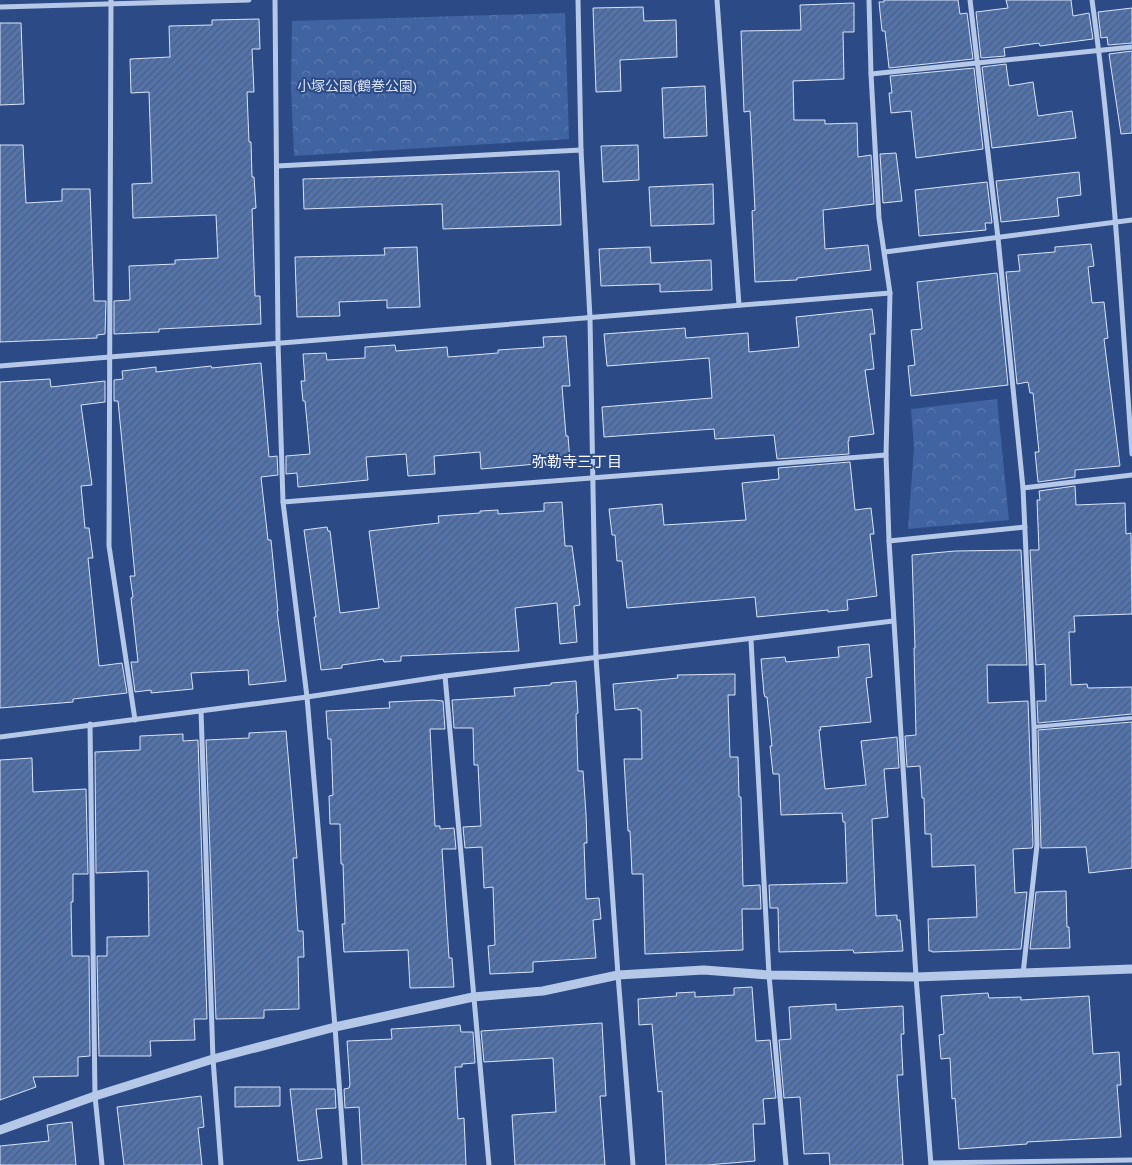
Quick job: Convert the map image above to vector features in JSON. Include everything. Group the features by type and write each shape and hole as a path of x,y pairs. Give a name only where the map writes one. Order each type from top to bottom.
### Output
{"street":[{"path":"0,7 111,2 249,0"},
{"path":"275,0 278,344 283,502 307,698 345,1165"},
{"path":"578,0 581,150 590,318 596,658 633,1165"},
{"path":"717,0 739,305"},
{"path":"869,0 879,218 890,293 886,455 893,621 916,977 931,1164 1132,1160"},
{"path":"970,0 998,238 1023,488 1034,727 1036,846 1023,974"},
{"path":"1092,0 1099,50 1115,222 1132,454"},
{"path":"111,2 109,546 136,720"},
{"path":"871,74 1132,47"},
{"path":"277,166 581,150"},
{"path":"885,252 1132,220"},
{"path":"0,366 890,293"},
{"path":"283,502 886,455"},
{"path":"1023,488 1132,475"},
{"path":"889,541 1025,528"},
{"path":"0,737 90,724 136,720 307,698 445,676 751,640 893,621"},
{"path":"751,640 769,975 786,1165"},
{"path":"445,676 489,1165"},
{"path":"200,711 213,1059 221,1165"},
{"path":"90,724 96,1096 102,1165"},
{"path":"0,1130 96,1096 213,1059 335,1027 473,997 543,991 618,975 704,970 769,975 916,977 1132,969"}],"lane":[{"path":"1034,727 1132,718"}],"green space":[{"name":"小塚公園(鶴巻公園)","path":"565,13 569,139 294,156 291,89 292,21"},
{"path":"997,399 1009,520 908,529 914,448 911,409"}],"building":[{"path":"884,0 958,0 960,14 967,13 973,59 889,68 885,31 882,31 879,2 884,2"},
{"path":"1006,0 1071,0 1073,16 1089,13 1093,39 1040,46 1039,43 1004,48 1005,56 981,58 976,12 1008,8"},
{"path":"854,3 854,32 843,32 844,79 793,81 794,120 825,120 825,124 857,123 858,157 871,155 874,204 823,210 825,249 868,245 871,270 797,278 797,280 755,282 752,211 755,210 750,111 744,112 741,31 801,30 800,5"},
{"path":"643,7 644,21 676,20 677,57 620,60 621,91 596,92 593,8"},
{"path":"1132,8 1132,43 1108,45 1107,37 1101,38 1098,12"},
{"path":"259,19 260,49 252,49 254,92 247,92 249,142 251,142 252,177 254,177 256,208 252,209 255,296 260,296 261,324 159,329 159,332 114,334 114,301 130,300 129,266 175,264 175,260 218,258 216,215 133,218 132,184 152,183 149,92 131,93 130,59 170,57 169,26 212,25 212,20"},
{"path":"0,23 21,23 24,104 0,105"},
{"path":"1132,51 1132,133 1121,134 1109,54"},
{"path":"1006,64 1009,86 1033,82 1038,116 1072,111 1076,138 992,148 982,67"},
{"path":"974,68 983,149 916,158 911,111 891,113 889,93 892,93 890,76"},
{"path":"705,86 707,136 664,138 662,88"},
{"path":"0,145 23,145 26,203 62,201 62,189 90,189 94,301 106,301 105,334 97,335 97,338 0,342"},
{"path":"638,145 639,180 603,182 601,146"},
{"path":"896,153 902,201 883,203 880,154"},
{"path":"559,171 561,225 443,229 442,204 304,209 303,179"},
{"path":"1079,172 1081,195 1057,198 1059,216 1001,222 996,181"},
{"path":"987,182 992,223 985,223 986,230 919,236 915,190"},
{"path":"713,184 714,224 651,226 649,187"},
{"path":"1091,244 1094,266 1088,267 1092,303 1104,302 1108,338 1104,339 1120,466 1075,470 1075,477 1038,482 1035,452 1039,452 1033,393 1030,393 1028,382 1017,384 1006,272 1020,271 1018,255 1055,252 1055,247"},
{"path":"417,247 420,307 387,308 387,300 339,302 340,316 297,317 295,257 385,255 384,248"},
{"path":"650,247 651,263 711,260 712,290 660,292 660,284 601,286 599,249"},
{"path":"997,273 1008,385 911,396 908,366 915,365 911,330 922,329 917,282"},
{"path":"872,309 875,334 870,334 874,369 865,370 874,434 849,437 849,454 777,459 774,435 715,439 714,429 604,437 602,407 712,398 709,358 607,366 604,334 685,328 686,338 748,333 749,352 799,347 796,317"},
{"path":"566,336 570,386 562,386 570,461 481,469 480,452 434,456 435,474 408,476 406,454 366,457 368,480 298,487 297,473 286,474 286,456 310,454 305,401 303,401 301,381 305,381 303,354 326,353 327,360 365,358 365,347 395,345 396,351 447,347 448,357 498,353 498,350 544,347 543,337"},
{"path":"261,363 269,457 277,456 278,475 261,477 268,540 271,540 277,611 286,681 249,685 248,670 191,673 193,689 151,693 151,690 135,692 131,662 138,662 130,576 135,576 118,401 114,401 114,380 123,379 122,371 156,367 156,372"},
{"path":"50,379 51,387 105,381 105,402 81,405 92,485 81,486 85,528 89,528 93,558 88,558 99,666 122,663 127,693 73,699 73,702 0,708 0,382"},
{"path":"850,462 855,510 871,508 874,534 870,534 877,596 847,600 848,610 828,612 828,610 757,617 755,597 627,608 622,561 617,561 615,535 612,535 609,509 662,504 664,525 746,520 742,483 779,479 778,468"},
{"path":"1075,486 1076,505 1125,503 1126,534 1131,533 1132,614 1074,616 1075,632 1069,632 1071,685 1087,684 1088,688 1132,687 1132,714 1038,723 1037,701 1046,701 1045,664 1036,665 1030,550 1039,550 1037,500 1040,500 1039,491"},
{"path":"562,502 565,546 572,546 580,605 574,606 577,642 560,644 557,603 515,608 519,651 401,656 401,661 384,662 383,659 342,665 342,668 321,670 304,530 327,527 328,531 330,531 340,613 379,608 369,531 439,523 438,516 480,513 480,511 498,510 498,514 544,511 544,503"},
{"path":"1021,550 1027,665 987,665 988,703 1028,701 1033,845 1032,848 1013,849 1015,893 1027,892 1021,949 932,952 929,951 928,919 977,917 975,865 932,867 931,834 925,834 924,798 922,798 920,766 907,767 905,736 916,735 912,555 955,551"},
{"path":"869,644 872,677 866,678 871,722 820,727 825,789 866,785 861,741 897,737 899,768 884,769 888,817 872,819 876,916 897,915 897,920 900,920 903,951 854,953 853,950 779,952 778,908 770,908 769,885 847,883 845,822 843,822 842,813 781,815 779,774 773,774 767,697 764,694 761,659 785,657 786,662 839,657 838,647"},
{"path":"735,674 735,695 728,695 730,757 738,757 743,886 760,885 761,909 742,909 743,950 645,954 643,874 632,874 624,759 642,759 641,710 638,710 638,708 615,710 613,684 678,678 677,675"},
{"path":"576,681 578,771 583,771 586,814 587,843 584,843 586,899 599,898 601,919 593,920 596,958 533,962 533,972 490,974 488,946 495,945 493,887 484,888 482,847 465,848 463,827 481,826 478,765 474,765 473,728 454,728 452,700 515,696 514,688"},
{"path":"443,701 445,729 430,729 435,826 440,826 440,829 454,828 456,849 442,849 449,958 452,958 454,987 410,988 408,950 344,952 342,924 345,924 343,864 341,864 340,824 330,824 329,796 333,795 331,739 328,739 326,711 390,708 389,702"},
{"path":"1132,722 1132,868 1089,873 1086,847 1041,848 1038,730"},
{"path":"286,731 297,858 293,858 298,931 303,931 304,957 298,957 299,1009 264,1010 264,1018 216,1019 206,740 249,738 249,733"},
{"path":"183,734 183,741 198,740 207,1019 194,1019 195,1040 150,1041 151,1056 99,1056 97,956 107,956 107,937 149,936 148,871 96,873 95,752 140,750 140,736"},
{"path":"32,758 33,792 86,789 88,874 73,874 73,902 71,902 72,956 89,956 90,1056 78,1057 78,1076 33,1077 36,1087 0,1100 0,760"},
{"path":"1066,891 1067,927 1069,927 1070,948 1030,949 1036,892"},
{"path":"752,987 756,1041 770,1040 776,1098 763,1099 765,1124 753,1124 755,1161 707,1165 666,1165 662,1091 658,1092 652,1024 639,1025 638,999 677,996 676,993 695,992 695,997 734,995 734,988"},
{"path":"988,993 989,998 1021,997 1021,1000 1089,996 1093,1054 1119,1052 1121,1085 1117,1085 1121,1137 1027,1142 1027,1144 959,1149 955,1098 952,1099 950,1058 941,1059 939,1035 944,1034 941,996"},
{"path":"836,1004 836,1010 903,1006 904,1034 901,1034 903,1075 897,1075 903,1165 830,1165 829,1153 804,1154 800,1097 784,1098 779,1040 791,1039 789,1007"},
{"path":"602,1023 606,1096 600,1096 605,1165 515,1165 512,1115 556,1112 553,1058 484,1062 481,1031"},
{"path":"460,1025 461,1032 473,1032 475,1063 462,1064 462,1067 455,1067 458,1119 464,1118 466,1165 362,1165 359,1107 345,1108 344,1089 349,1088 350,1084 347,1041 392,1039 391,1029"},
{"path":"235,1087 280,1087 280,1106 235,1107"},
{"path":"290,1089 335,1089 336,1108 316,1109 322,1158 298,1161"},
{"path":"201,1096 204,1127 198,1128 202,1165 124,1165 117,1107"},
{"path":"72,1122 76,1165 0,1165 0,1146 49,1141 47,1125"}],"district":[{"name":"弥勒寺三丁目","path":"577,461"}]}
